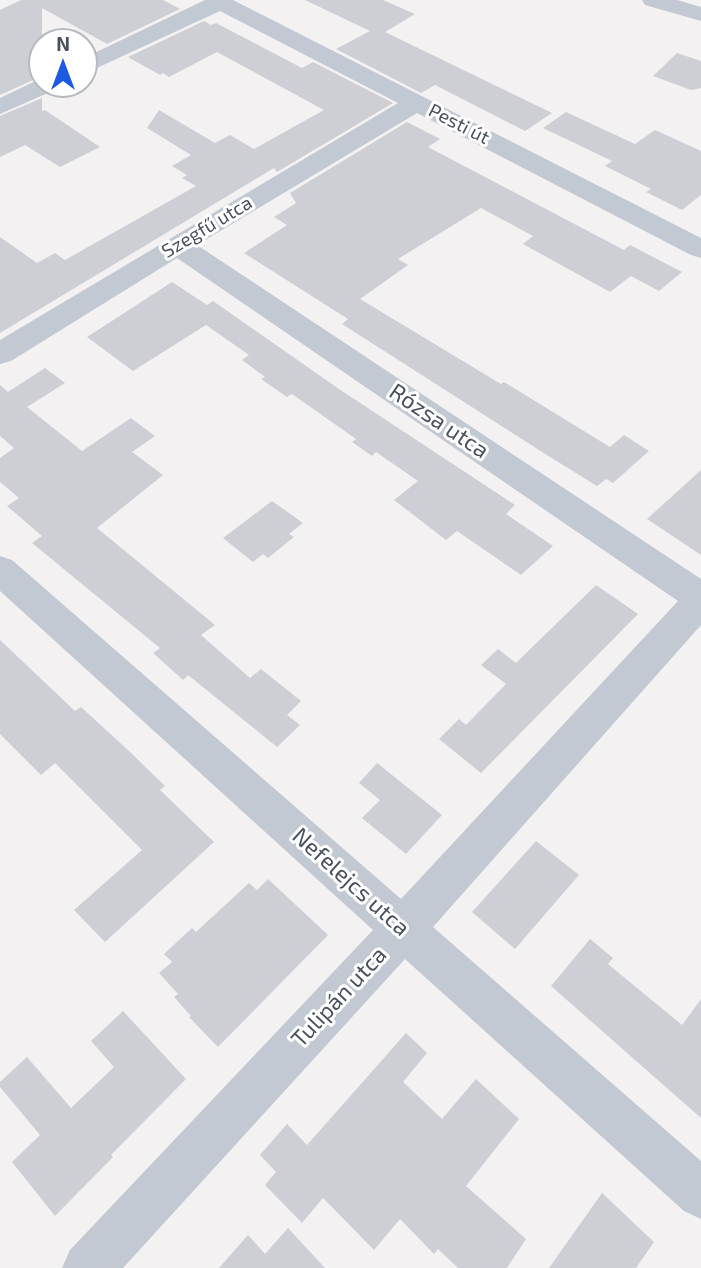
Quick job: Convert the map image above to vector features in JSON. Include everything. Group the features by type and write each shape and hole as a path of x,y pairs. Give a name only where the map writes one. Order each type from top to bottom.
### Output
{"street":[{"path":"653,0 701,14"},
{"path":"98,60 218,1"},
{"name":"Pesti út","path":"218,1 701,249"},
{"path":"0,107 28,94"},
{"name":"Szegfű utca","path":"0,354 416,103"},
{"name":"Rózsa utca","path":"177,245 701,599"},
{"name":"Nefelejcs utca","path":"0,570 701,1194"},
{"name":"Tulipán utca","path":"88,1268 403,929 701,599"}],"building":[{"path":"21,0 163,0 180,9 107,44 98,39 98,28 78,28 42,8 42,28 28,28 28,82 0,95 0,10"},
{"path":"305,0 383,0 415,14 385,32 552,113 525,131 435,85 421,93 336,49 370,31"},
{"path":"204,21 211,25 216,23 302,68 313,62 393,103 277,172 274,168 0,333 0,237 37,263 55,253 65,260 196,186 182,178 187,175 172,166 191,155 147,128 159,110 215,143 230,135 254,149 324,110 217,52 169,77 163,73 160,75 128,57"},
{"path":"677,53 701,61 701,88 691,90 653,76"},
{"path":"42,98 42,111 45,110 100,147 60,167 25,145 0,157 0,116"},
{"path":"566,112 635,144 655,130 701,151 701,195 682,210 646,192 651,189 605,166 612,161 543,128"},
{"path":"407,122 440,139 428,147 624,250 630,245 682,272 659,291 631,276 610,292 523,244 533,236 481,208 398,259 408,265 360,299 610,447 624,435 649,451 613,483 606,479 597,486 550,457 342,324 348,319 244,253 287,225 274,217 296,203 290,193"},
{"path":"172,282 207,305 213,301 339,389 515,505 506,514 553,546 521,575 457,531 446,540 394,500 418,481 376,452 372,456 352,442 356,439 292,394 287,397 261,379 265,377 242,360 249,355 206,325 133,371 87,337"},
{"path":"45,368 65,383 27,407 82,451 131,418 155,436 132,452 163,475 97,528 215,625 201,635 250,678 261,669 301,701 287,715 300,725 277,747 188,675 183,680 153,653 160,648 32,543 42,536 7,506 19,498 0,482 0,458 14,448 0,436 0,385 8,392"},
{"path":"701,470 701,555 647,519"},
{"path":"272,501 303,523 289,534 294,537 268,558 263,554 253,562 223,538"},
{"path":"596,585 638,614 481,773 439,739 459,719 466,725 506,684 481,665 498,649 516,663"},
{"path":"0,640 75,711 81,707 130,752 165,786 160,790 214,842 105,942 74,910 142,850 55,763 41,775 0,734"},
{"path":"377,763 442,815 406,854 362,818 380,800 359,783"},
{"path":"536,841 579,875 515,949 472,912"},
{"path":"268,879 328,935 218,1047 189,1017 191,1016 174,997 178,994 159,973 172,962 164,954 192,928 196,932 249,883 257,890"},
{"path":"590,939 613,958 608,964 682,1025 701,999 701,1118 551,986"},
{"path":"123,1011 186,1079 55,1216 12,1162 40,1135 0,1087 0,1082 27,1057 71,1108 114,1067 91,1041"},
{"path":"406,1033 427,1053 403,1082 442,1119 476,1079 519,1119 466,1186 526,1239 507,1268 458,1268 438,1249 434,1254 400,1219 374,1250 323,1198 302,1223 265,1185 276,1172 260,1155 287,1124 307,1145"},
{"path":"602,1193 654,1242 636,1268 549,1268"},
{"path":"288,1228 325,1268 219,1268 248,1235 265,1254"}]}
